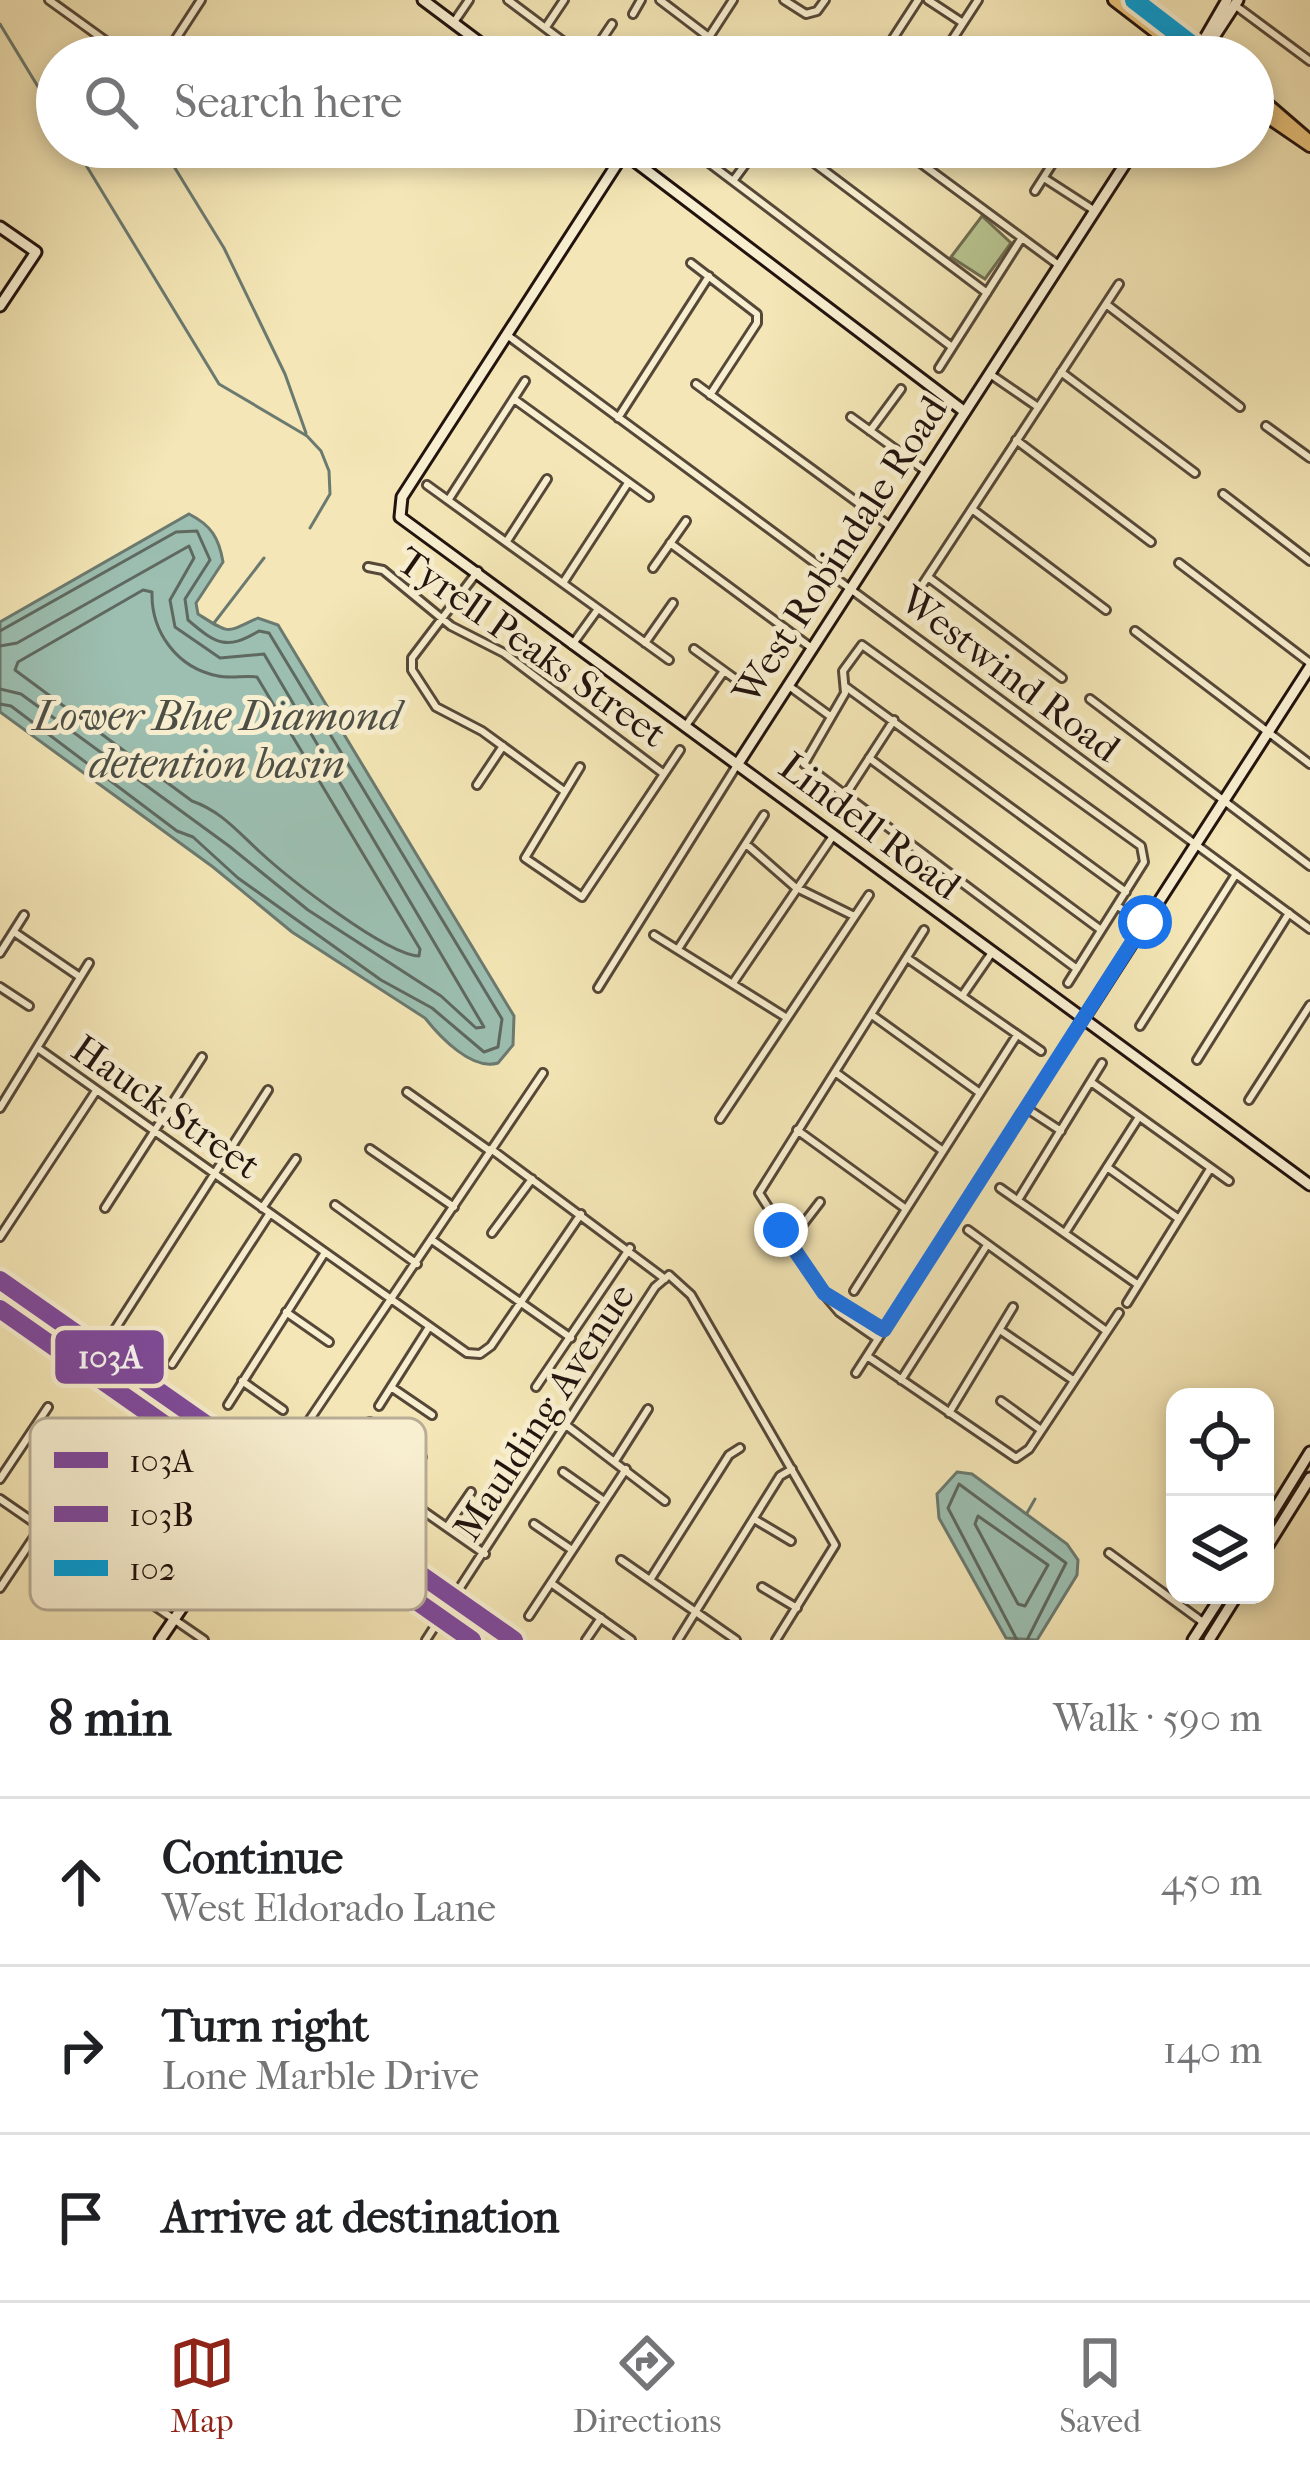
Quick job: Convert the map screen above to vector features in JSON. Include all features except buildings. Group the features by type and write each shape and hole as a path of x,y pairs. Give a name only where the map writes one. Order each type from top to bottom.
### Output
{"main road":[{"path":"1114,0 1168,36"},
{"path":"1134,0 1175,36"},
{"path":"1274,111 1310,143"},
{"path":"1274,120 1310,143"},
{"path":"0,1280 201,1418"},
{"path":"426,1577 514,1640"}],"street":[{"path":"49,0 99,36"},
{"path":"178,36 201,0"},
{"path":"423,0 472,36"},
{"path":"454,22 469,0"},
{"path":"508,0 557,36"},
{"path":"546,28 564,0"},
{"path":"633,14 641,0"},
{"path":"660,0 708,36"},
{"path":"710,36 733,0"},
{"path":"784,0 800,12 813,14 825,0"},
{"path":"895,36 918,0"},
{"path":"928,0 963,23"},
{"path":"955,36 978,0"},
{"path":"1214,36 1233,2 1310,61"},
{"path":"603,36 612,24"},
{"path":"505,334 610,168"},
{"path":"647,168 965,412"},
{"path":"716,168 952,347"},
{"path":"733,181 743,168"},
{"path":"821,168 987,292"},
{"path":"928,168 1060,266"},
{"path":"1035,191 1050,168"},
{"name":"West Robindale Road","path":"598,988 1123,168"},
{"path":"1044,178 1095,211"},
{"path":"0,227 36,252 0,306"},
{"path":"939,368 1022,238"},
{"path":"691,263 757,314 757,323 710,395"},
{"path":"618,418 709,276"},
{"path":"915,596 1118,284"},
{"path":"1106,304 1240,406"},
{"name":"Westwind Road","path":"505,334 1310,928"},
{"name":"Lindell Road","path":"505,334 398,512 1082,1022 1310,1185"},
{"path":"1061,372 1196,473"},
{"path":"990,374 1038,407"},
{"path":"448,500 525,381"},
{"path":"696,384 891,527"},
{"path":"870,431 901,389"},
{"path":"514,399 649,497"},
{"path":"851,417 926,472"},
{"path":"1266,426 1310,458"},
{"path":"1016,440 1151,542"},
{"path":"506,542 548,479"},
{"path":"562,583 628,483"},
{"path":"427,485 669,660"},
{"path":"1223,494 1310,560"},
{"path":"972,508 1106,610"},
{"path":"653,568 686,521"},
{"path":"670,544 813,649"},
{"path":"856,1373 1310,665 1179,563"},
{"name":"Tyrell Peaks Street","path":"368,567 394,578 441,619 504,653 664,774"},
{"path":"478,571 411,664 436,707 503,746 564,791"},
{"path":"928,577 1062,678"},
{"path":"646,643 673,602"},
{"path":"572,645 598,609"},
{"path":"1135,631 1310,764"},
{"path":"1068,983 1077,969 1101,930 1126,892 1145,854 1012,750 862,645 843,671 845,687 804,764 1077,969"},
{"path":"694,649 756,694"},
{"path":"685,727 724,671"},
{"path":"789,686 830,716"},
{"path":"845,687 1126,892"},
{"path":"1090,699 1310,866"},
{"path":"844,796 894,720"},
{"path":"477,785 503,746"},
{"path":"580,767 525,858 582,897 680,750"},
{"path":"869,758 1101,930"},
{"path":"678,949 764,815"},
{"path":"733,983 833,836"},
{"path":"746,844 795,887 854,916"},
{"path":"1140,1026 1236,874"},
{"path":"720,1119 869,895"},
{"path":"1117,905 1145,922"},
{"path":"1197,1060 1289,913"},
{"path":"0,953 24,915"},
{"path":"878,1339 833,1302 759,1193 924,931"},
{"path":"14,932 80,977"},
{"path":"654,935 787,1018"},
{"path":"962,996 991,954"},
{"path":"907,958 1041,1052"},
{"path":"0,1108 89,963"},
{"path":"0,987 28,1006"},
{"path":"1250,1100 1310,1005"},
{"path":"872,1015 980,1094"},
{"path":"854,1292 1017,1035"},
{"name":"Hauck Street","path":"38,1049 467,1353 480,1354 521,1303"},
{"path":"104,1208 202,1057"},
{"path":"1018,1200 1102,1063"},
{"path":"311,1418 544,1072"},
{"path":"835,1072 943,1151"},
{"path":"1091,1082 1229,1180"},
{"path":"103,1348 268,1090"},
{"path":"0,1237 96,1091"},
{"path":"406,1092 691,1295 835,1545 776,1640"},
{"path":"1026,1108 1061,1131"},
{"path":"1065,1233 1139,1117"},
{"path":"797,1130 906,1209"},
{"path":"370,1149 454,1207"},
{"name":"Hauck Street","path":"266,1210 296,1159"},
{"path":"1107,1167 1179,1219"},
{"path":"1127,1303 1210,1169"},
{"path":"492,1233 532,1179"},
{"path":"1000,1188 1137,1284"},
{"path":"790,1241 820,1202"},
{"path":"335,1205 417,1264"},
{"path":"172,1364 266,1210"},
{"path":"521,1303 580,1214"},
{"path":"968,1230 1106,1331"},
{"path":"432,1240 571,1338"},
{"path":"901,1380 987,1245"},
{"path":"536,1388 630,1248"},
{"path":"227,1405 324,1254"},
{"name":"Maulding Avenue","path":"426,1640 667,1277"},
{"path":"833,1302 884,1330"},
{"path":"949,1413 1013,1307"},
{"path":"286,1312 328,1342"},
{"path":"867,1356 1016,1458 1041,1430 1119,1313"},
{"path":"379,1406 429,1327"},
{"path":"1000,1330 1073,1380"},
{"path":"242,1381 283,1410"},
{"path":"391,1387 432,1415"},
{"path":"1001,1401 1041,1430"},
{"path":"41,1418 48,1407"},
{"path":"615,1461 648,1409"},
{"path":"566,1425 665,1501"},
{"path":"0,1479 30,1434"},
{"path":"650,1580 729,1455 740,1448"},
{"path":"1274,1510 1310,1452"},
{"path":"529,1616 626,1468"},
{"path":"678,1640 780,1477 793,1469"},
{"path":"563,1472 604,1501"},
{"path":"1274,1536 1310,1478"},
{"path":"447,1527 471,1492"},
{"path":"0,1499 30,1521"},
{"path":"426,1513 484,1554"},
{"path":"754,1519 791,1541"},
{"path":"534,1524 572,1550"},
{"path":"0,1588 30,1543"},
{"path":"1109,1553 1204,1623"},
{"path":"621,1560 736,1640"},
{"path":"551,1583 631,1640"},
{"path":"762,1587 797,1609"},
{"path":"1193,1640 1216,1604"},
{"path":"1208,1640 1231,1604"},
{"path":"161,1610 204,1640"},
{"path":"160,1640 180,1610"},
{"path":"586,1640 601,1618"}],"green space":[{"path":"982,216 1011,243 985,279 951,257"}],"water":[{"name":"Lower Blue Diamond detention basin","path":"189,514 213,533 223,562 196,603 198,614 228,630 258,618 278,625 514,1016 513,1045 498,1063 478,1062 457,1051 425,1018 292,932 213,867 0,712 0,622"},
{"path":"957,1472 972,1474 1067,1544 1078,1560 1077,1575 1037,1640 1006,1638 939,1518 937,1494"}],"waterway":[{"path":"0,24 36,83"},
{"path":"88,168 219,384 307,436 321,451 329,471 330,494 310,528"},
{"path":"175,168 224,248 285,374 306,433"},
{"path":"214,623 264,558"},
{"path":"1027,1513 1035,1499"}],"transit line":[{"name":"102","path":"1134,0 1181,36"},
{"name":"103A","path":"0,1280 197,1418"},
{"name":"103B","path":"0,1309 155,1418"},
{"name":"103A","path":"426,1578 514,1640"},
{"name":"103B","path":"426,1608 472,1640"}],"route":[{"path":"781,1230 833,1302 884,1330 1145,922"}]}
